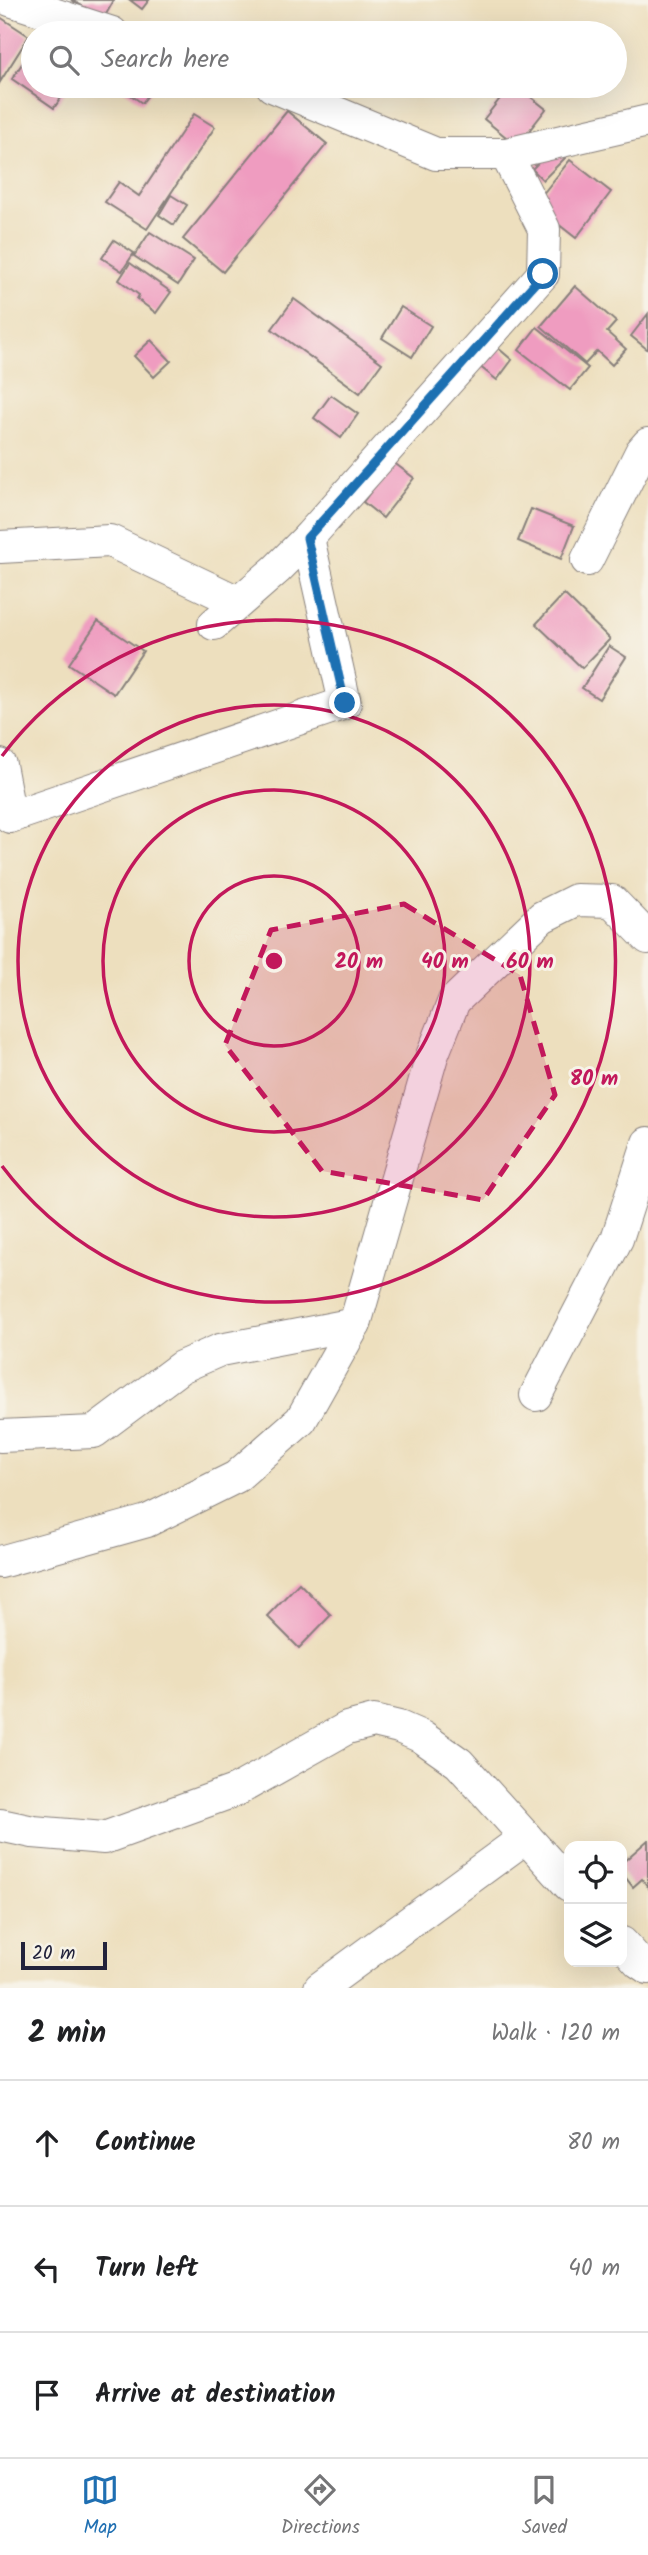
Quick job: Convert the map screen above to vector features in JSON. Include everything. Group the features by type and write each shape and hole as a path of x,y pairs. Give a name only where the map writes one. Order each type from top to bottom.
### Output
{"street":[{"path":"10,0 75,21"},
{"path":"301,98 436,154 506,154 648,121"},
{"path":"214,624 307,538 543,274 544,229 506,154"},
{"path":"587,560 641,452 648,444"},
{"path":"0,765 10,817 345,703 307,538"},
{"path":"0,547 110,541 239,602"},
{"path":"0,1562 147,1521 236,1477 301,1420 355,1324 432,1056 454,1001 542,917 576,900 612,901 648,938"},
{"path":"536,1395 617,1239 648,1143"},
{"path":"0,1436 94,1432 181,1367 220,1350 355,1324"},
{"path":"0,1825 33,1832 104,1838 237,1790 347,1728 374,1721 400,1727 422,1737 459,1763 564,1879"},
{"path":"320,1988 526,1837"},
{"path":"627,1949 648,1968"}],"highlighted area":[{"path":"404,904 520,975 555,1095 483,1200 322,1171 225,1045 271,930"}],"building":[{"path":"71,0 114,0 104,18"},
{"path":"130,0 149,0 142,9"},
{"path":"0,17 21,31 21,49 0,82"},
{"path":"21,65 21,85 12,79"},
{"path":"40,98 61,98 54,108"},
{"path":"501,98 532,98 546,109 517,146 484,119"},
{"path":"287,111 327,144 223,272 183,239"},
{"path":"194,114 215,127 147,229 105,202 119,182 139,196"},
{"path":"555,146 566,157 543,180 532,169"},
{"path":"570,160 611,192 576,238 534,205"},
{"path":"171,195 187,205 174,225 159,215"},
{"path":"150,232 194,260 178,285 134,256"},
{"path":"114,240 134,253 122,271 102,258"},
{"path":"130,263 171,292 156,313 137,299 139,295 119,280"},
{"path":"575,286 616,322 607,332 626,349 612,365 597,351 585,364 541,326"},
{"path":"294,299 382,363 360,393 272,329"},
{"path":"401,307 431,326 412,357 382,338"},
{"path":"648,314 648,350 631,336"},
{"path":"537,327 588,368 570,390 519,350"},
{"path":"151,340 171,361 154,377 134,356"},
{"path":"491,342 512,360 497,380 474,362"},
{"path":"331,395 358,414 341,438 314,418"},
{"path":"393,462 414,478 383,518 363,502"},
{"path":"531,509 574,526 561,559 518,541"},
{"path":"564,594 610,639 582,668 536,624"},
{"path":"98,621 143,651 114,694 69,664"},
{"path":"609,646 626,657 599,699 582,688"},
{"path":"299,1583 331,1615 299,1648 267,1616"},
{"path":"648,1840 648,1887 642,1879 633,1887 627,1879 627,1859"}],"route":[{"path":"345,703 307,538 543,274"}]}
